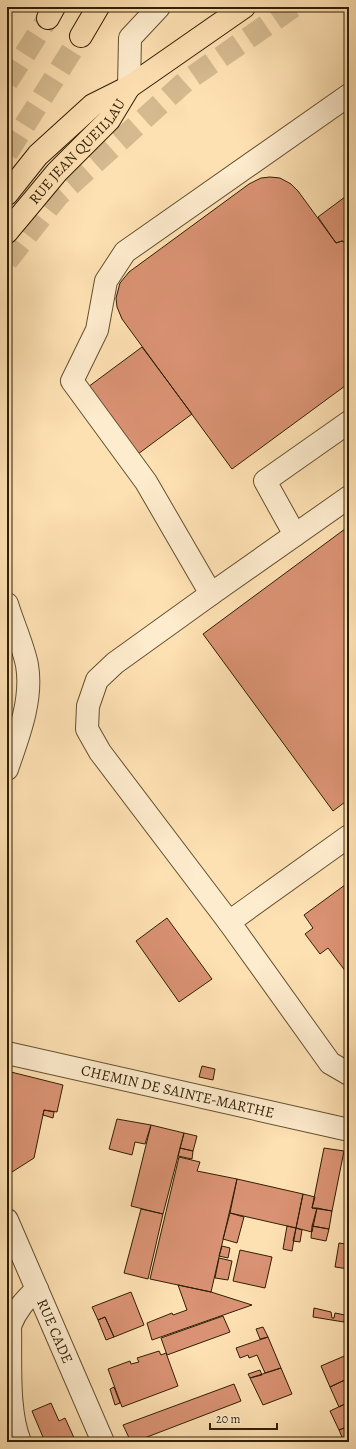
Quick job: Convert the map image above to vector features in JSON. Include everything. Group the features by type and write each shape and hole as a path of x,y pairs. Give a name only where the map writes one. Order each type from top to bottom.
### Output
{"main road":[{"path":"81,36 98,7"},
{"name":"RUE JEAN QUEILLAU","path":"7,194 38,156 93,105 129,86 244,7"},
{"name":"RUE JEAN QUEILLAU","path":"7,232 57,172 109,120 129,86"}],"street":[{"path":"129,86 130,38 159,7"},
{"path":"211,594 146,482 72,381 97,330 106,281 125,252 349,95"},
{"path":"295,535 265,481 349,422"},
{"path":"349,497 115,663 96,680 88,706 88,729 100,752 229,922 330,1063 349,1074"},
{"path":"7,604 27,666 27,688 21,728 7,770"},
{"path":"229,922 349,836"},
{"name":"CHEMIN DE SAINTE-MARTHE","path":"7,1053 349,1130"},
{"name":"RUE CADE","path":"7,1220 103,1442"},
{"path":"20,1442 15,1430 12,1415 10,1326 15,1314 23,1302 37,1289"}],"building":[{"path":"261,178 280,178 291,184 298,191 336,243 342,241 349,244 349,383 232,469 122,319 117,307 116,298 120,283 129,272 249,184"},
{"path":"349,194 349,244 342,241 336,243 318,217"},
{"path":"142,347 192,414 138,454 88,387"},
{"path":"349,526 349,799 333,811 203,634"},
{"path":"349,882 349,976 328,948 320,954 305,934 313,928 304,915"},
{"path":"167,918 212,979 179,1002 136,941"},
{"path":"202,1066 215,1069 213,1080 199,1077"},
{"path":"7,1071 63,1085 57,1112 44,1110 34,1158 12,1172 7,1162"},
{"path":"44,1110 54,1112 53,1118 43,1115"},
{"path":"117,1119 151,1125 145,1144 135,1142 132,1155 109,1149"},
{"path":"151,1125 184,1133 163,1214 131,1206"},
{"path":"184,1133 197,1136 193,1151 180,1148"},
{"path":"180,1148 193,1151 192,1159 178,1156"},
{"path":"324,1148 344,1151 332,1211 312,1208"},
{"path":"179,1157 200,1162 197,1171 237,1179 211,1292 150,1279"},
{"path":"237,1179 303,1194 296,1228 230,1213"},
{"path":"303,1194 315,1197 312,1208 317,1208 312,1232 296,1228"},
{"path":"317,1208 332,1211 329,1229 312,1226"},
{"path":"141,1209 163,1214 148,1279 124,1273"},
{"path":"230,1213 244,1217 237,1243 223,1239"},
{"path":"287,1226 296,1228 292,1251 283,1249"},
{"path":"312,1226 329,1229 326,1241 311,1238"},
{"path":"296,1228 302,1230 300,1242 293,1241"},
{"path":"348,1241 349,1269 335,1267 339,1243 346,1244"},
{"path":"222,1246 230,1248 228,1258 219,1256"},
{"path":"240,1250 272,1257 265,1288 233,1281"},
{"path":"219,1258 232,1261 228,1280 215,1278"},
{"path":"178,1285 211,1292 252,1305 152,1340 147,1323 172,1313 173,1315 187,1310"},
{"path":"131,1292 144,1325 114,1337 105,1317 98,1320 92,1307"},
{"path":"314,1308 331,1312 332,1318 334,1318 335,1313 345,1315 344,1322 313,1317"},
{"path":"223,1316 230,1332 167,1355 161,1338"},
{"path":"105,1317 114,1337 106,1340 98,1320"},
{"path":"263,1327 268,1337 260,1339 256,1329"},
{"path":"268,1337 281,1368 265,1373 257,1355 249,1358 248,1355 240,1358 236,1348"},
{"path":"159,1351 161,1355 166,1353 178,1386 122,1407 108,1369 130,1361 131,1364 139,1362 137,1358"},
{"path":"349,1354 349,1378 330,1387 321,1366"},
{"path":"281,1368 292,1394 263,1405 250,1378"},
{"path":"260,1370 262,1375 250,1378 248,1374"},
{"path":"349,1378 349,1402 339,1407 330,1387"},
{"path":"234,1384 241,1401 134,1442 131,1442 123,1425"},
{"path":"114,1387 120,1403 115,1405 110,1389"},
{"path":"349,1402 349,1426 339,1430 330,1411"},
{"path":"51,1403 59,1421 65,1418 76,1442 45,1442 32,1411"},
{"path":"349,1426 349,1442 344,1442 339,1430"}],"tunnel":[{"path":"7,261 58,196 186,81 293,7"},
{"path":"7,82 48,18"},
{"path":"7,153 81,36"}]}
